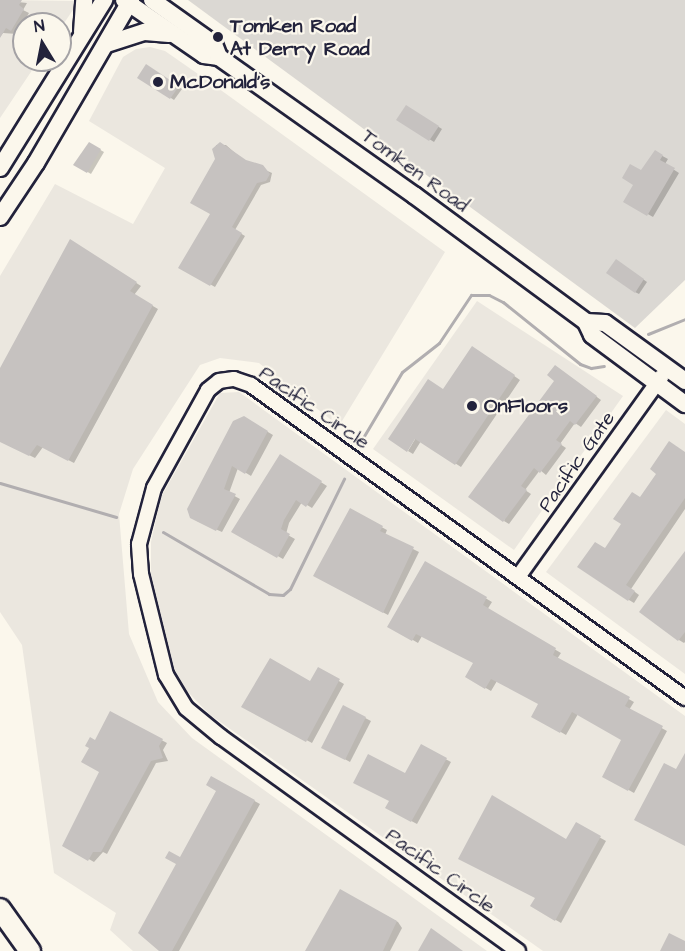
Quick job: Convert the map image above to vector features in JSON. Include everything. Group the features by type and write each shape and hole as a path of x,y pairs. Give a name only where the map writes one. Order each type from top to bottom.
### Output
{"highway":[{"path":"0,909 30,951"}],"main road":[{"path":"79,44 84,0"},
{"path":"0,168 79,44 104,0"},
{"name":"Tomken Road","path":"152,0 166,4 214,44 219,57"},
{"path":"0,217 107,44 128,1"},
{"name":"Tomken Road","path":"128,1 204,55 219,57 586,322 592,335 685,404"},
{"path":"107,44 145,32 173,35"},
{"name":"Tomken Road","path":"586,322 605,323 685,381"}],"street":[{"name":"Pacific Gate","path":"518,577 668,369"},
{"name":"Pacific Circle","path":"518,951 186,708 166,675 141,574 139,544 154,488 199,406 219,381 234,379 251,385 685,698"}],"shaded area":[{"path":"0,0 79,1 72,12 12,12 12,72 31,72 0,118"},
{"path":"188,0 685,0 685,280 635,328"},
{"path":"150,47 165,51 445,252 339,426 259,363 220,358 200,365 133,469 119,514 129,634 158,702 192,738 487,951 133,951 110,930 116,913 54,873 22,645 0,612 0,276 55,184 133,224 165,168 89,121 123,57 136,49"},
{"path":"477,301 623,396 514,550 373,449"},
{"path":"239,392 685,716 685,951 543,951 209,714 187,691 171,663 151,588 151,542 161,497 220,393"},
{"path":"666,410 685,424 685,674 546,572"}],"building":[{"path":"0,0 22,0 19,5 24,9 22,12 12,12 12,29 11,31 6,28 0,38"},
{"name":"McDonald's","path":"146,64 179,86 170,99 137,78"},
{"path":"406,105 439,126 429,141 396,120"},
{"path":"89,142 101,149 87,173 73,165"},
{"path":"220,142 246,160 263,165 270,174 266,181 257,183 232,227 242,233 210,286 178,268 210,214 190,203 215,159 212,149"},
{"path":"655,150 663,155 660,160 675,168 647,216 623,202 633,185 622,178 630,164 641,170"},
{"path":"70,239 137,282 130,291 153,305 68,461 37,445 29,456 0,442 0,368"},
{"path":"616,259 644,279 635,293 606,273"},
{"path":"472,346 515,375 455,465 415,439 407,452 388,439 428,379 443,389"},
{"path":"555,365 597,396 575,425 570,421 556,440 562,444 540,473 534,468 521,486 527,490 503,522 468,497 554,381 547,375"},
{"path":"244,416 268,431 245,474 232,466 224,489 236,494 216,531 190,518 187,509 233,421"},
{"path":"669,441 685,452 685,498 626,585 635,591 628,601 577,567 595,542 605,548 621,524 613,519 632,492 640,497 656,474 650,469"},
{"path":"280,454 322,481 306,507 296,500 284,520 281,529 290,534 277,558 231,532"},
{"path":"350,508 383,526 380,531 414,547 383,613 313,576"},
{"path":"685,551 685,632 678,641 639,612"},
{"path":"425,561 487,597 483,605 556,648 553,655 630,697 625,706 663,726 628,791 602,777 621,740 572,712 560,733 531,717 538,704 491,679 485,689 465,677 473,663 416,634 412,641 387,627"},
{"path":"270,658 310,681 318,667 340,679 306,742 241,707"},
{"path":"343,705 366,717 345,760 321,748"},
{"path":"110,711 163,739 159,746 163,758 151,761 101,852 93,852 88,861 62,846 99,772 81,762 89,748 85,746 90,737 95,740"},
{"path":"421,744 447,758 411,822 385,808 389,801 353,783 368,754 405,773"},
{"path":"685,753 685,846 634,820 664,763 676,769"},
{"path":"211,776 255,800 172,951 159,951 138,933 176,864 165,858 169,851 180,857 216,791 206,785"},
{"path":"492,795 566,839 576,822 601,836 555,921 530,906 535,898 458,859"},
{"path":"340,889 397,921 383,951 305,951"},
{"path":"431,928 463,951 418,951"},
{"path":"669,933 685,941 685,951 660,951"}],"waterway":[{"path":"364,436 402,372 439,343 471,295 489,295 503,302 580,364 591,368 604,366"},
{"path":"648,334 685,319"},
{"path":"163,532 269,594 283,595 290,589 344,479"},
{"path":"0,483 116,517"}],"place":[{"name":"Tomken Road At Derry Road","path":"218,37"},
{"name":"McDonald's","path":"158,82"},
{"name":"OnFloors","path":"472,406"}]}
